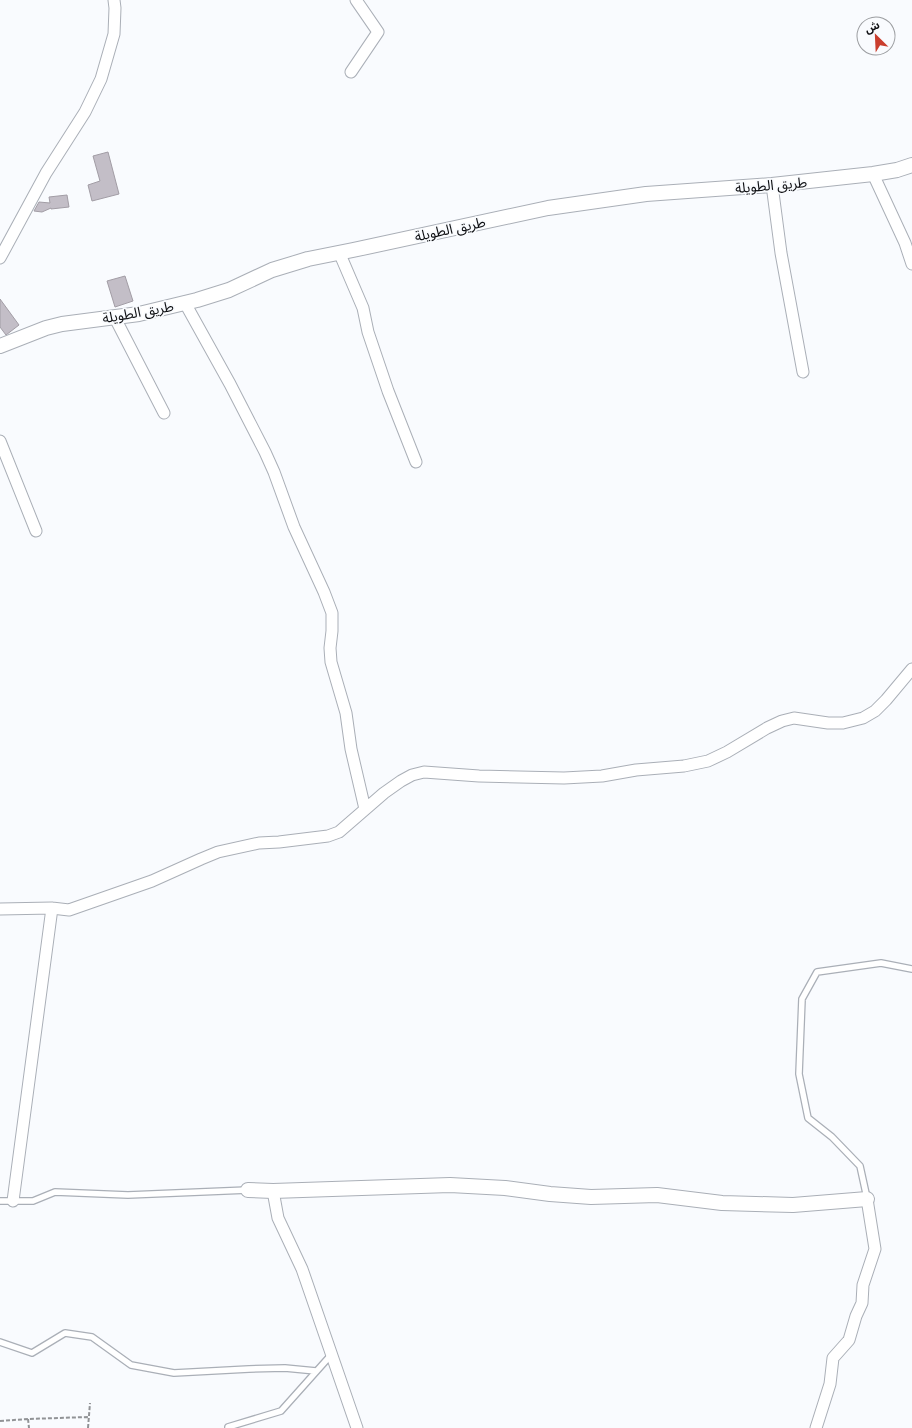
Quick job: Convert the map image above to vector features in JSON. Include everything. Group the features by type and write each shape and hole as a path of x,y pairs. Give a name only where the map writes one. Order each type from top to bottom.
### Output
{"street":[{"path":"0,258 46,173 85,112 101,79 114,34 116,8 114,0"},
{"path":"351,72 378,32 356,0"},
{"name":"طريق الطويلة","path":"0,346 46,328 62,324 145,313 185,303 229,290 285,265 339,252 548,208 646,194 772,185 873,174 898,170 912,165"},
{"path":"873,174 905,243 912,264"},
{"path":"772,185 781,253 803,372"},
{"path":"339,252 364,308 368,332 388,391 416,462"},
{"path":"185,303 230,384 265,452 294,527 332,613 330,648 331,662 346,713 351,749 365,810"},
{"path":"115,318 164,413"},
{"path":"0,441 36,531"},
{"path":"0,909 52,908 69,910 152,881 224,850 259,842 328,836 339,832 350,824 384,793 401,781 412,775 424,772 479,776 564,778 602,776 636,770 684,766 708,761 782,720 794,718 828,723 843,723 863,718 878,708 912,669"},
{"path":"13,1201 52,908"},
{"path":"248,1190 273,1191 450,1185 505,1188 550,1194 591,1197 657,1195 722,1203 792,1205 867,1199 875,1249 863,1285 862,1303 856,1316 849,1340 833,1358 830,1384 816,1428"},
{"path":"273,1191 278,1218 302,1269 357,1428"}],"lane":[{"path":"867,1199 860,1166 832,1137 808,1118 799,1074 802,999 817,972 881,963 912,969"},
{"path":"0,1201 33,1201 55,1192 128,1195 248,1190"},
{"path":"0,1342 32,1353 65,1333 92,1337 131,1365 174,1373 285,1368 316,1372"},
{"path":"228,1428 281,1411 332,1354"}],"path":[{"path":"88,1428 90,1403"},
{"path":"0,1421 28,1418 88,1417"},
{"path":"28,1418 29,1428"}],"building":[{"path":"108,152 119,194 92,201 88,185 100,181 93,156"},
{"path":"67,195 69,207 51,208 42,212 34,211 39,202 50,203 49,197"},
{"path":"125,276 133,301 115,307 107,281"},
{"path":"0,299 19,325 6,335 0,327"}]}
